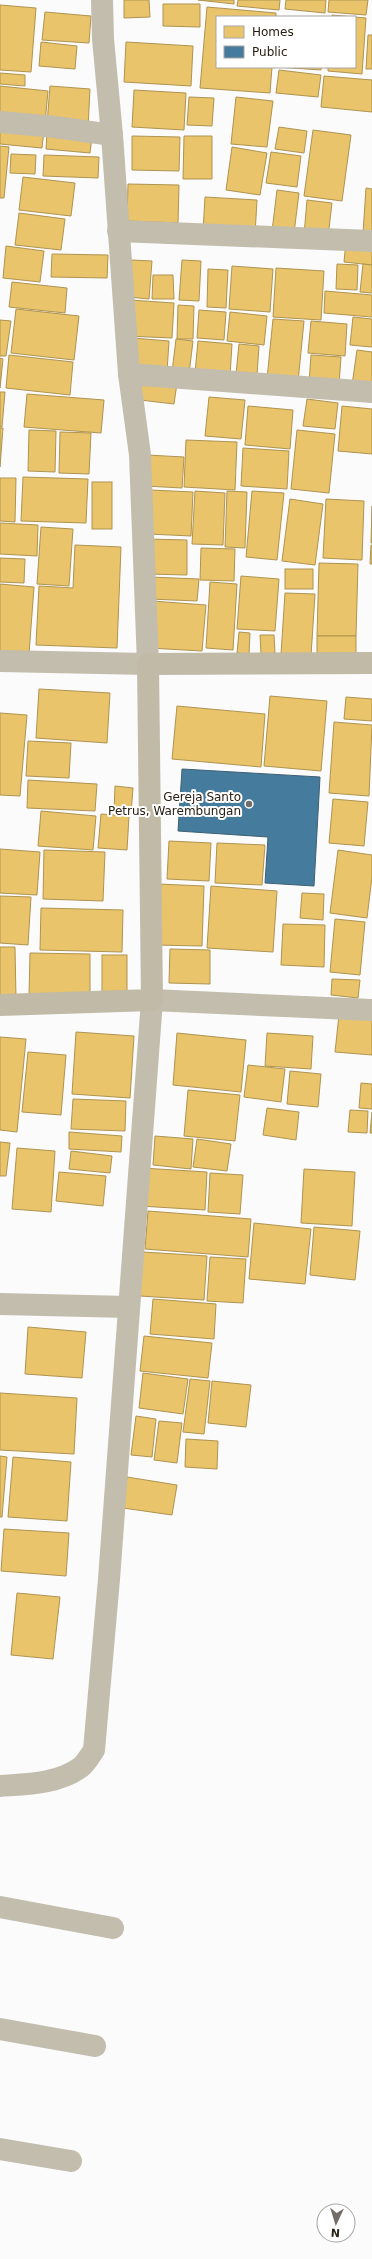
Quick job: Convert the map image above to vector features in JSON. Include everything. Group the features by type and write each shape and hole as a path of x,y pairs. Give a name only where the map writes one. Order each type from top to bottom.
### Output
{"street":[{"path":"0,1786 44,1782 68,1775 82,1766 94,1750 152,1000 148,664 140,455 129,374 112,135 103,39 102,0"},
{"path":"0,122 55,127 112,135"},
{"path":"118,231 372,241"},
{"path":"129,374 372,392"},
{"path":"0,661 148,664 372,663"},
{"path":"0,1006 152,1000 372,1010"},
{"path":"0,1304 129,1307"},
{"path":"0,1907 113,1928"},
{"path":"0,2029 94,2046"},
{"path":"0,2149 71,2161"}],"building: Homes":[{"path":"124,0 149,0 150,17 124,18"},
{"path":"198,0 234,0 234,4"},
{"path":"238,0 280,0 279,10 237,6"},
{"path":"286,0 326,0 325,13 285,9"},
{"path":"329,0 368,0 366,15 328,12"},
{"path":"163,4 200,4 200,27 163,26"},
{"path":"0,5 36,8 31,72 0,70"},
{"path":"207,7 276,13 276,16 216,16 216,68 272,68 270,93 200,88"},
{"path":"45,12 91,16 89,43 42,40"},
{"path":"356,17 366,18 362,74 328,71 328,68 356,68"},
{"path":"368,35 372,35 372,69 366,69"},
{"path":"41,42 77,46 75,69 39,66"},
{"path":"126,42 193,46 191,86 124,82"},
{"path":"292,68 321,68 321,70"},
{"path":"279,70 321,75 318,97 276,93"},
{"path":"0,73 25,75 25,86 0,84"},
{"path":"324,76 372,80 372,112 321,107"},
{"path":"0,86 48,91 45,123 0,119"},
{"path":"50,86 90,89 88,127 47,124"},
{"path":"134,90 186,93 184,130 132,127"},
{"path":"189,97 214,98 212,126 187,125"},
{"path":"236,97 273,101 267,147 231,144"},
{"path":"0,125 44,130 42,148 0,144"},
{"path":"279,127 307,131 304,153 275,149"},
{"path":"313,130 351,135 342,201 304,196"},
{"path":"47,133 92,137 90,153 46,149"},
{"path":"132,136 180,137 179,171 132,170"},
{"path":"184,136 212,136 212,179 183,179"},
{"path":"0,146 9,147 4,198 0,198"},
{"path":"232,147 267,153 260,195 226,190"},
{"path":"271,152 301,156 297,187 266,183"},
{"path":"11,154 36,155 35,174 10,173"},
{"path":"44,155 99,157 98,178 43,176"},
{"path":"23,177 75,183 71,216 19,210"},
{"path":"128,184 179,185 178,223 127,221"},
{"path":"366,188 372,189 372,233 363,233"},
{"path":"277,190 299,193 294,233 272,231"},
{"path":"205,197 257,200 255,235 203,232"},
{"path":"307,200 332,203 328,237 304,235"},
{"path":"19,213 65,219 61,250 15,245"},
{"path":"346,241 372,244 372,265 344,262"},
{"path":"6,246 44,251 40,282 3,278"},
{"path":"52,254 108,255 107,278 51,277"},
{"path":"131,260 152,261 149,299 128,297"},
{"path":"182,260 201,261 199,301 179,300"},
{"path":"337,264 358,265 357,290 336,289"},
{"path":"363,264 372,265 372,293 360,292"},
{"path":"232,266 273,269 270,312 229,309"},
{"path":"276,268 324,271 321,320 273,317"},
{"path":"208,269 228,270 226,308 207,307"},
{"path":"153,275 173,275 174,299 152,299"},
{"path":"12,282 67,288 65,313 9,307"},
{"path":"325,291 372,295 372,317 324,313"},
{"path":"130,300 174,303 172,338 127,336"},
{"path":"178,305 194,306 193,339 177,339"},
{"path":"16,309 79,316 74,360 11,353"},
{"path":"199,310 226,312 224,340 197,338"},
{"path":"230,312 267,316 264,345 227,341"},
{"path":"353,317 372,319 372,347 350,345"},
{"path":"273,319 304,321 298,382 267,379"},
{"path":"0,320 11,321 6,356 0,356"},
{"path":"311,321 347,324 345,356 308,353"},
{"path":"133,338 169,341 167,372 130,369"},
{"path":"176,339 193,341 189,374 172,372"},
{"path":"198,341 232,344 230,376 195,373"},
{"path":"239,344 259,346 257,375 236,374"},
{"path":"357,350 372,352 372,388 352,385"},
{"path":"9,355 73,362 70,395 6,388"},
{"path":"311,355 341,357 339,385 309,383"},
{"path":"0,358 3,359 0,388"},
{"path":"141,380 177,383 174,404 140,400"},
{"path":"0,392 5,392 2,427 0,427"},
{"path":"27,394 104,400 101,433 24,427"},
{"path":"209,397 245,400 241,439 205,436"},
{"path":"307,399 338,403 335,429 303,426"},
{"path":"248,406 293,410 290,449 245,445"},
{"path":"342,406 372,409 372,454 338,451"},
{"path":"0,428 3,428 0,467"},
{"path":"29,430 56,431 55,472 28,471"},
{"path":"297,430 335,434 329,493 291,489"},
{"path":"60,432 91,433 89,474 59,473"},
{"path":"186,440 237,442 235,490 184,487"},
{"path":"243,448 289,451 287,489 241,486"},
{"path":"147,455 184,457 182,488 145,486"},
{"path":"23,477 88,479 86,523 21,521"},
{"path":"0,478 16,478 15,522 0,521"},
{"path":"92,482 112,482 112,529 92,529"},
{"path":"151,490 193,492 191,536 149,534"},
{"path":"195,491 225,493 223,545 192,544"},
{"path":"227,491 247,492 245,548 225,547"},
{"path":"252,491 284,493 277,560 246,557"},
{"path":"290,499 323,504 315,565 282,561"},
{"path":"326,499 364,501 362,560 323,558"},
{"path":"372,506 372,543 371,543"},
{"path":"0,523 38,525 37,556 0,554"},
{"path":"41,527 73,529 69,586 37,584"},
{"path":"147,539 187,540 187,575 147,574"},
{"path":"75,545 121,547 117,648 36,645 39,586 73,588"},
{"path":"371,545 372,564 370,564"},
{"path":"201,548 235,549 234,581 200,580"},
{"path":"0,558 25,559 24,583 0,582"},
{"path":"319,563 358,564 356,636 317,636"},
{"path":"285,569 313,569 313,589 285,589"},
{"path":"241,576 279,579 275,631 237,629"},
{"path":"150,577 199,579 197,601 150,599"},
{"path":"210,582 237,584 233,650 206,648"},
{"path":"0,584 34,587 29,654 0,652"},
{"path":"285,593 315,594 311,656 281,654"},
{"path":"152,601 206,605 202,651 149,648"},
{"path":"239,632 250,633 249,654 237,653"},
{"path":"260,635 274,635 275,653 261,654"},
{"path":"317,636 356,636 356,662 317,661"},
{"path":"39,689 110,693 107,743 36,738"},
{"path":"270,696 327,701 321,771 264,766"},
{"path":"346,697 372,699 372,721 344,719"},
{"path":"177,706 265,714 261,767 172,759"},
{"path":"0,713 27,715 20,796 0,795"},
{"path":"334,722 372,725 369,796 329,793"},
{"path":"28,741 71,743 69,778 26,776"},
{"path":"28,780 97,784 95,811 27,808"},
{"path":"115,786 133,788 131,814 114,812"},
{"path":"333,799 368,802 364,846 329,843"},
{"path":"41,811 96,816 93,850 38,846"},
{"path":"101,814 129,816 127,850 98,848"},
{"path":"169,841 211,843 209,881 167,879"},
{"path":"217,843 265,845 262,885 215,883"},
{"path":"0,849 40,852 37,895 0,893"},
{"path":"44,850 105,852 103,901 43,899"},
{"path":"338,850 372,855 372,877 367,918 330,913"},
{"path":"158,884 204,886 202,946 156,945"},
{"path":"211,886 277,891 273,952 207,948"},
{"path":"302,893 324,894 323,920 300,918"},
{"path":"0,896 31,897 28,945 0,943"},
{"path":"41,908 123,910 122,952 40,950"},
{"path":"335,919 365,922 360,975 330,972"},
{"path":"283,924 325,925 324,967 281,965"},
{"path":"0,947 15,947 16,999 0,1000"},
{"path":"170,949 210,950 210,984 169,983"},
{"path":"30,953 90,954 90,996 29,996"},
{"path":"102,955 127,955 127,998 102,998"},
{"path":"332,979 360,980 358,998 331,995"},
{"path":"339,1015 372,1018 372,1055 335,1052"},
{"path":"76,1032 134,1036 130,1098 72,1094"},
{"path":"177,1033 246,1040 241,1092 173,1085"},
{"path":"267,1033 313,1036 311,1069 265,1066"},
{"path":"0,1037 26,1039 17,1132 0,1130"},
{"path":"28,1052 66,1055 61,1115 22,1112"},
{"path":"248,1065 285,1069 281,1102 244,1097"},
{"path":"290,1071 321,1074 318,1107 287,1104"},
{"path":"361,1083 372,1084 372,1109 359,1108"},
{"path":"188,1090 240,1095 235,1141 184,1136"},
{"path":"73,1099 126,1101 125,1131 71,1129"},
{"path":"267,1108 299,1112 296,1140 263,1135"},
{"path":"350,1110 368,1111 367,1133 348,1132"},
{"path":"372,1112 372,1133 370,1133"},
{"path":"69,1132 122,1136 121,1152 69,1149"},
{"path":"155,1136 193,1139 191,1169 153,1165"},
{"path":"197,1139 231,1144 227,1171 193,1167"},
{"path":"0,1142 10,1143 6,1176 0,1176"},
{"path":"17,1148 55,1151 51,1212 12,1209"},
{"path":"71,1151 112,1156 110,1173 69,1169"},
{"path":"142,1168 207,1172 205,1210 140,1206"},
{"path":"304,1169 355,1172 352,1226 301,1223"},
{"path":"59,1172 106,1176 103,1206 56,1201"},
{"path":"210,1173 243,1175 240,1214 208,1212"},
{"path":"148,1211 251,1219 248,1257 145,1249"},
{"path":"254,1223 311,1229 305,1284 249,1279"},
{"path":"314,1227 360,1231 355,1280 310,1275"},
{"path":"143,1252 207,1256 204,1300 140,1296"},
{"path":"210,1257 246,1259 243,1303 207,1301"},
{"path":"153,1299 216,1304 214,1339 150,1334"},
{"path":"28,1327 86,1332 82,1378 25,1374"},
{"path":"144,1336 212,1343 208,1378 140,1371"},
{"path":"143,1373 188,1379 183,1414 139,1408"},
{"path":"190,1379 210,1381 204,1434 183,1432"},
{"path":"212,1381 251,1385 246,1427 208,1423"},
{"path":"0,1393 77,1398 74,1454 0,1450"},
{"path":"136,1416 156,1419 152,1457 131,1455"},
{"path":"159,1421 182,1423 177,1463 154,1460"},
{"path":"186,1439 218,1441 217,1469 185,1467"},
{"path":"0,1456 7,1457 2,1517 0,1517"},
{"path":"13,1457 71,1462 67,1521 8,1517"},
{"path":"127,1477 177,1485 172,1515 123,1508"},
{"path":"4,1529 69,1533 66,1576 1,1571"},
{"path":"17,1593 60,1597 53,1659 11,1655"}],"building: Public":[{"name":"Gereja Santo Petrus, Warembungan","path":"182,769 320,777 314,886 265,883 268,837 178,831"}],"place":[{"name":"Gereja Santo Petrus, Warembungan","path":"249,804"}]}
